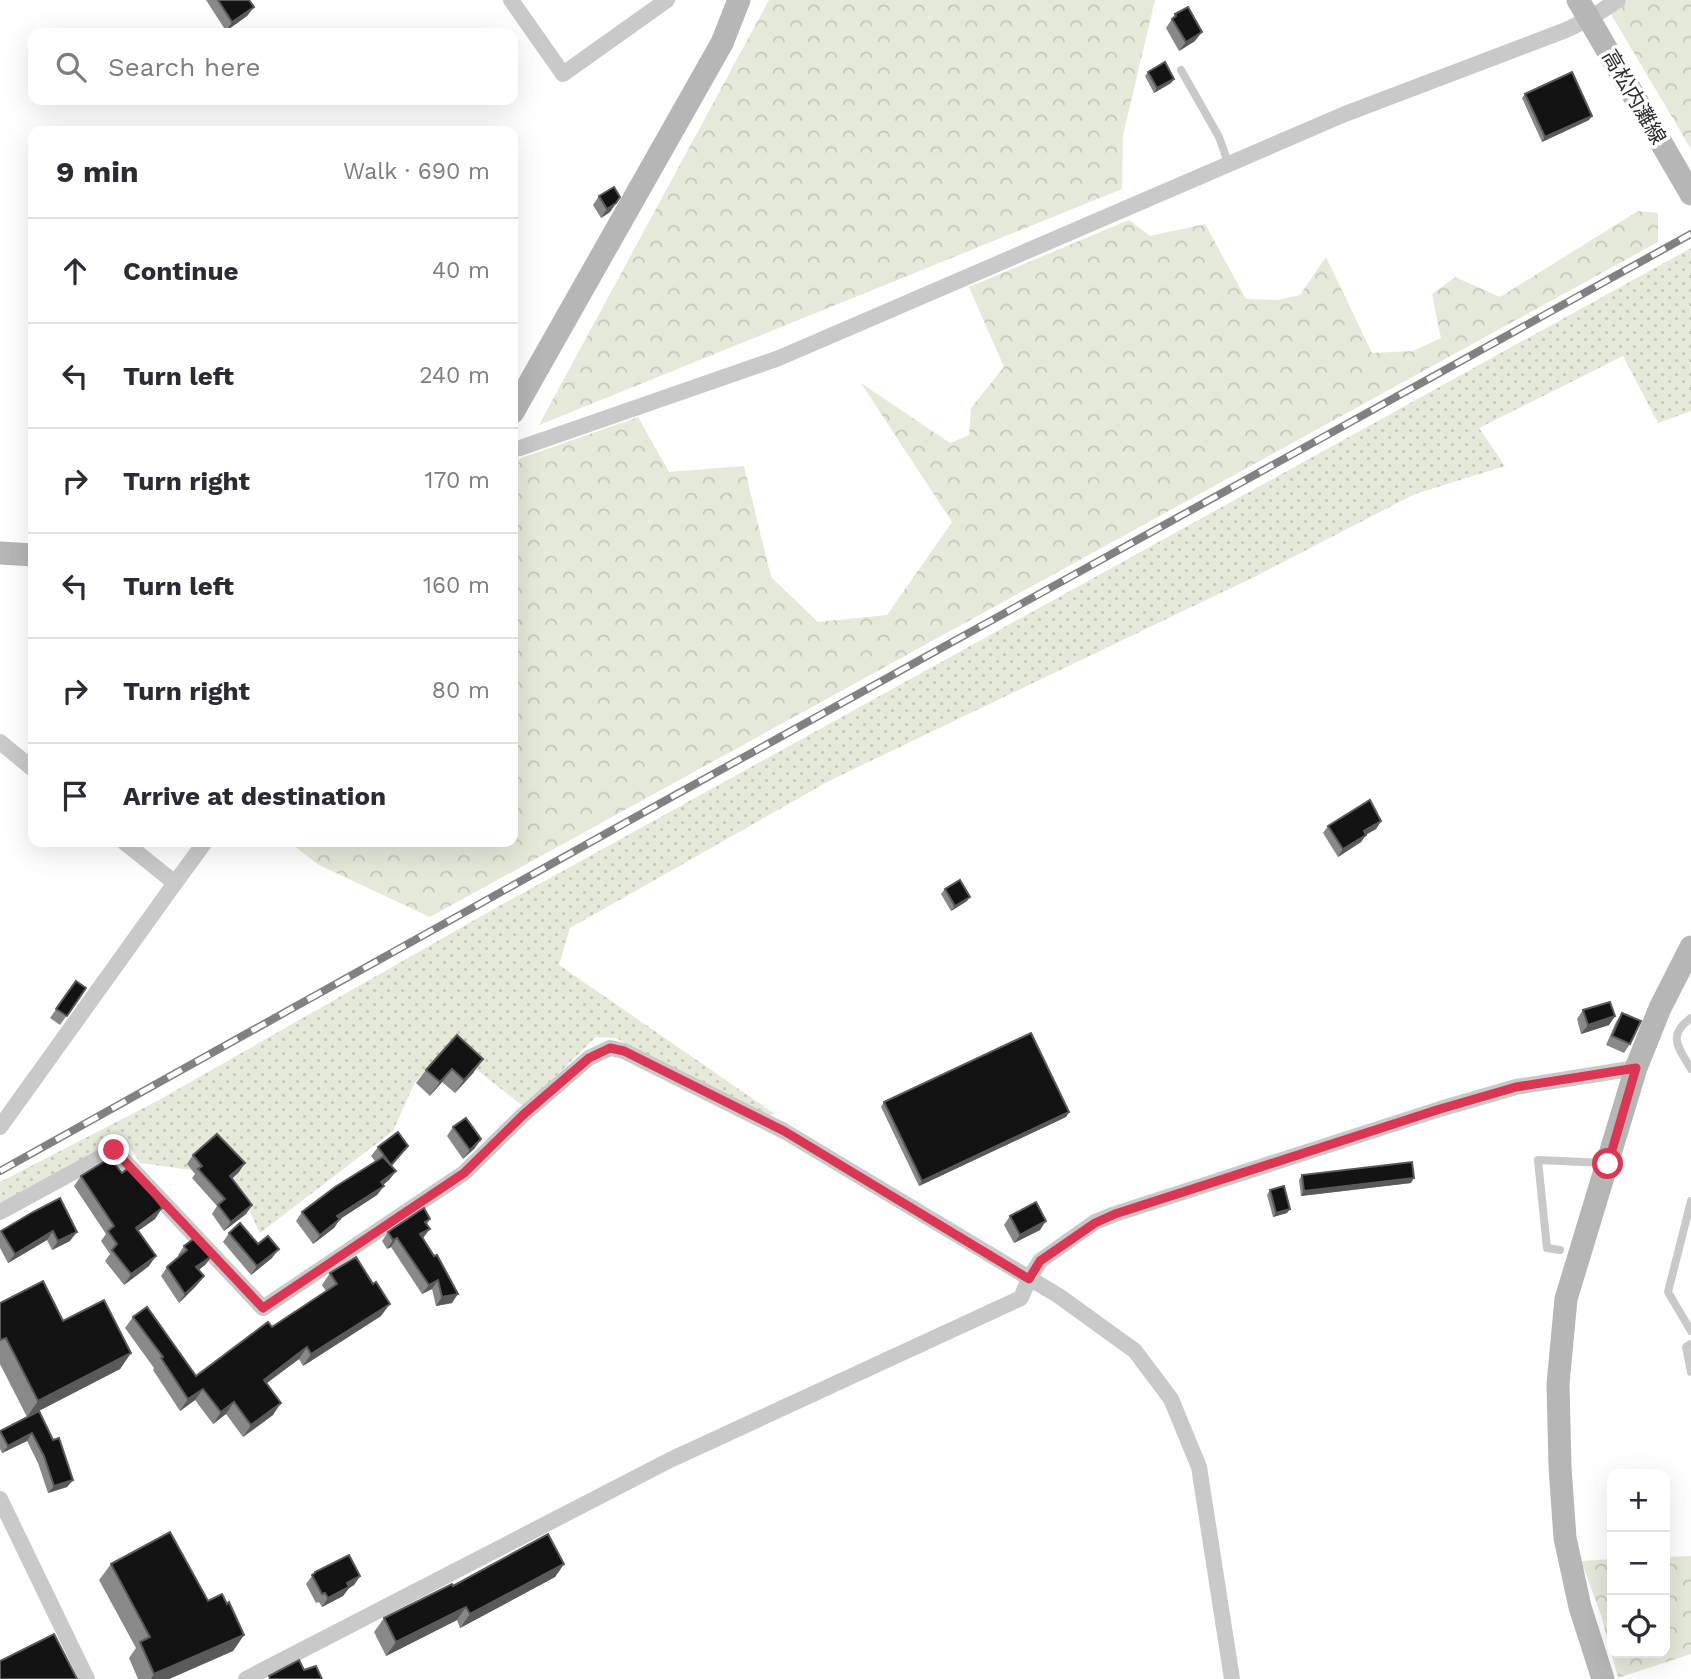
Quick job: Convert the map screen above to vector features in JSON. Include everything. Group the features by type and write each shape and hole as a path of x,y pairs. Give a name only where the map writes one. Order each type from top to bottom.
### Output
{"street":[{"path":"512,0 564,74 667,0"},
{"path":"518,403 722,43 739,0"},
{"path":"518,448 779,358 1345,114 1566,30 1583,9 1618,0"},
{"name":"高松内灘線","path":"1583,9 1691,194"},
{"path":"0,553 28,555"},
{"path":"0,742 28,765"},
{"path":"130,847 175,883"},
{"path":"0,1127 201,847"},
{"path":"1603,1679 1580,1607 1565,1538 1558,1384 1566,1299 1636,1068 1660,1008 1691,947"},
{"path":"0,1212 114,1150 263,1308 464,1173 523,1115 589,1058 610,1048 624,1051 784,1131 1059,1296 1135,1351 1171,1399 1199,1467 1232,1679"},
{"path":"246,1679 670,1460 1021,1298 1040,1261 1095,1223 1115,1214 1516,1087 1636,1068"},
{"path":"0,1499 88,1679"}],"lane":[{"path":"1181,70 1219,137 1229,165"},
{"path":"1691,1018 1676,1034 1676,1043 1691,1069"},
{"path":"1560,1250 1547,1248 1538,1160 1608,1164"},
{"path":"1691,1201 1668,1292 1691,1331"},
{"path":"1691,1344 1686,1347 1691,1372"}],"green space":[{"path":"769,0 1155,0 1123,135 1122,189 539,425"},
{"path":"1627,0 1691,0 1691,149 1609,11"},
{"path":"1638,211 1658,213 1658,242 430,917 319,865 296,847 518,847 518,459 638,417 669,472 744,466 771,577 818,622 887,615 952,522 861,383 950,443 969,435 971,408 1004,367 969,287 1129,220 1150,236 1205,224 1246,299 1278,300 1300,295 1326,257 1372,353 1413,351 1441,338 1432,294 1455,277 1500,297"},
{"path":"1691,248 1691,411 1658,423 1623,356 1479,428 1505,466 1415,494 1252,578 829,781 570,928 559,965 775,1114 763,1116 616,1038 596,1037 524,1107 448,1047 415,1082 393,1131 260,1233 237,1184 228,1175 140,1163 124,1137 0,1206 0,1182 159,1100 492,910"},
{"path":"1691,1556 1691,1654 1618,1678 1613,1658 1670,1658 1670,1557"},
{"path":"1607,1559 1607,1637 1601,1615 1581,1561"}],"building":[{"path":"218,0 249,0 254,7 232,22"},
{"path":"1188,7 1202,32 1186,42 1172,19 1175,14"},
{"path":"1165,62 1174,79 1157,88 1148,72"},
{"path":"1572,72 1592,116 1545,137 1525,94"},
{"path":"614,187 620,197 607,209 599,196"},
{"path":"1370,800 1381,821 1364,831 1366,835 1343,849 1328,826"},
{"path":"960,880 970,897 955,906 945,889"},
{"path":"76,981 86,988 67,1016 56,1009"},
{"path":"1610,1002 1615,1016 1588,1025 1583,1010"},
{"path":"1622,1013 1641,1021 1630,1044 1612,1036"},
{"path":"1031,1033 1069,1112 922,1181 884,1102"},
{"path":"457,1035 483,1059 464,1080 452,1069 440,1082 426,1070"},
{"path":"466,1118 481,1139 470,1150 453,1127"},
{"path":"398,1132 408,1146 391,1165 378,1147"},
{"path":"217,1134 245,1163 230,1176 252,1205 231,1222 218,1205 225,1199 198,1169 202,1166 193,1155"},
{"path":"383,1157 396,1171 381,1182 384,1186 337,1216 340,1219 320,1235 302,1212 335,1187"},
{"path":"110,1158 122,1173 131,1166 162,1208 136,1228 156,1256 131,1274 112,1250 117,1244 108,1231 114,1226 81,1176"},
{"path":"1412,1162 1414,1178 1304,1191 1302,1175"},
{"path":"1284,1186 1290,1209 1276,1213 1270,1190"},
{"path":"60,1198 77,1232 58,1241 53,1231 15,1254 1,1231"},
{"path":"1036,1202 1046,1221 1020,1235 1010,1216"},
{"path":"424,1208 430,1219 425,1222 430,1229 420,1234 434,1256 437,1255 458,1294 442,1297 438,1280 429,1285 397,1238 393,1240 388,1232"},
{"path":"240,1223 258,1244 268,1236 279,1249 257,1266 229,1233"},
{"path":"196,1237 212,1256 196,1267 204,1276 185,1294 167,1267 187,1250 184,1246"},
{"path":"356,1257 390,1304 311,1354 307,1347 264,1380 281,1403 251,1425 234,1402 221,1412 203,1389 188,1399 161,1358 163,1357 133,1317 147,1307 196,1376 268,1322 272,1327 337,1284 330,1273"},
{"path":"43,1281 63,1321 104,1300 131,1353 38,1401 6,1338 0,1340 0,1303"},
{"path":"39,1411 53,1440 59,1438 73,1480 54,1486 44,1456 32,1433 8,1446 0,1431"},
{"path":"170,1532 208,1601 222,1594 227,1604 229,1602 244,1635 154,1674 140,1642 150,1637 111,1564"},
{"path":"548,1534 564,1564 470,1614 466,1607 396,1642 384,1618 452,1584 453,1586"},
{"path":"349,1555 360,1576 347,1583 349,1587 328,1598 325,1593 322,1594 312,1575"},
{"path":"54,1634 77,1679 0,1679 0,1661"},
{"path":"299,1660 304,1670 316,1666 322,1679 270,1679 269,1676"}],"railway":[{"path":"0,1171 1691,234"}],"route":[{"path":"114,1150 263,1308 464,1173 523,1115 589,1058 610,1048 624,1051 784,1131 1029,1279 1040,1261 1095,1223 1115,1214 1516,1087 1636,1068 1608,1164"}]}
